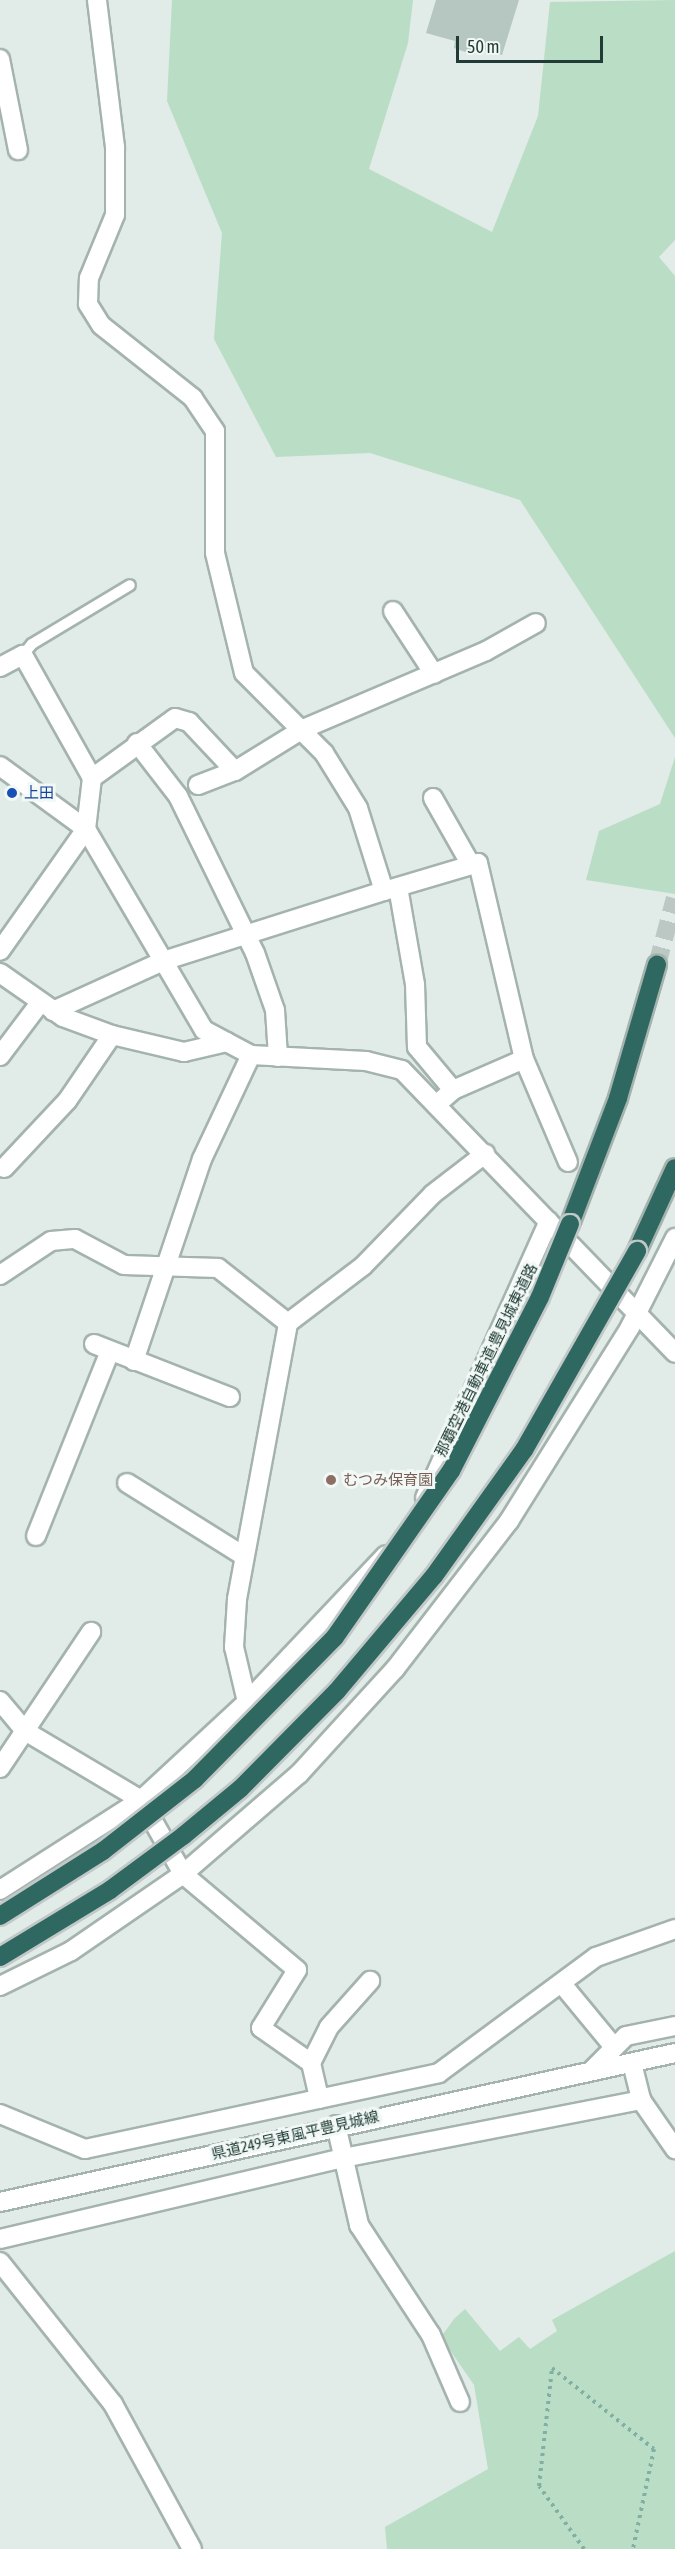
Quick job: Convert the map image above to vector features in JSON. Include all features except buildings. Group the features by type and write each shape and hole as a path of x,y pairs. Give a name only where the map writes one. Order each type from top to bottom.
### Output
{"highway":[{"name":"那覇空港自動車道;豊見城東道路","path":"0,1916 104,1851 195,1779 335,1637 451,1472 540,1297 570,1224 618,1098 657,965"},
{"path":"0,1957 110,1890 183,1836 241,1788 337,1691 434,1576 524,1450 637,1251 675,1168"}],"street":[{"path":"97,0 116,147 116,215 89,278 88,304 101,325 193,398 215,431 215,553 244,673 303,729 358,808 391,889 415,984 417,1047 453,1090"},
{"path":"0,59 18,150"},
{"path":"393,611 434,674"},
{"path":"198,785 235,771 303,729 434,674 536,623"},
{"path":"0,667 23,655 92,778 86,829 0,951"},
{"path":"92,778 137,743 175,718 189,722 235,771"},
{"path":"137,743 178,796 241,933 255,953 275,1010 278,1057"},
{"path":"0,766 86,829 204,1030 251,1055 366,1061 402,1070 675,1353"},
{"path":"433,798 471,864"},
{"path":"0,1056 46,1007 241,933 478,863 493,915 524,1059 568,1162"},
{"path":"0,973 46,1007 112,1035 184,1052 227,1042"},
{"path":"7,1171 68,1101 112,1035"},
{"path":"134,1361 169,1265 202,1160 251,1055"},
{"path":"436,1105 453,1090 524,1059"},
{"path":"247,1702 234,1647 244,1556 288,1323 363,1266 433,1194 485,1154"},
{"path":"0,1890 141,1800 247,1702 385,1556 422,1505 549,1221"},
{"path":"0,1986 71,1951 183,1874 299,1774 395,1669 509,1521 638,1314 675,1238"},
{"path":"0,1275 51,1241 75,1239 124,1265 218,1268 288,1323"},
{"path":"36,1536 102,1348 230,1396"},
{"path":"127,1483 244,1556"},
{"path":"0,1768 91,1632"},
{"path":"0,1701 25,1731 141,1800 183,1874 297,1970 261,2028 310,2063 319,2098"},
{"path":"0,2114 85,2149 439,2073 596,1957 675,1929"},
{"path":"310,2063 329,2026 370,1981"},
{"path":"562,1984 614,2047"},
{"path":"591,2071 626,2036 675,2026"},
{"name":"県道249号東風平豊見城線","path":"0,2202 336,2125 675,2053"},
{"path":"632,2062 641,2100 675,2149"},
{"path":"0,2239 343,2158 641,2100"},
{"path":"336,2125 359,2225 430,2335 460,2402"},
{"path":"0,2262 112,2404 192,2549"}],"lane":[{"path":"23,655 32,644 130,585"}],"path":[{"path":"584,2549 540,2486 552,2368 654,2449 633,2549"}],"green space":[{"path":"172,0 413,0 408,43 369,169 492,232 538,116 550,2 675,0 675,240 659,257 675,276 675,738 520,500 370,453 276,457 214,339 222,233 167,101"},
{"path":"675,757 675,894 586,880 599,831 660,804"},
{"path":"675,2251 675,2549 387,2549 385,2527 488,2469 474,2385 441,2337 454,2319 465,2309 500,2351 519,2337 530,2349 557,2331 552,2320"}],"tunnel":[{"path":"657,965 675,898"}],"place":[{"name":"上田","path":"12,793"},
{"name":"むつみ保育園","path":"331,1480"}]}
